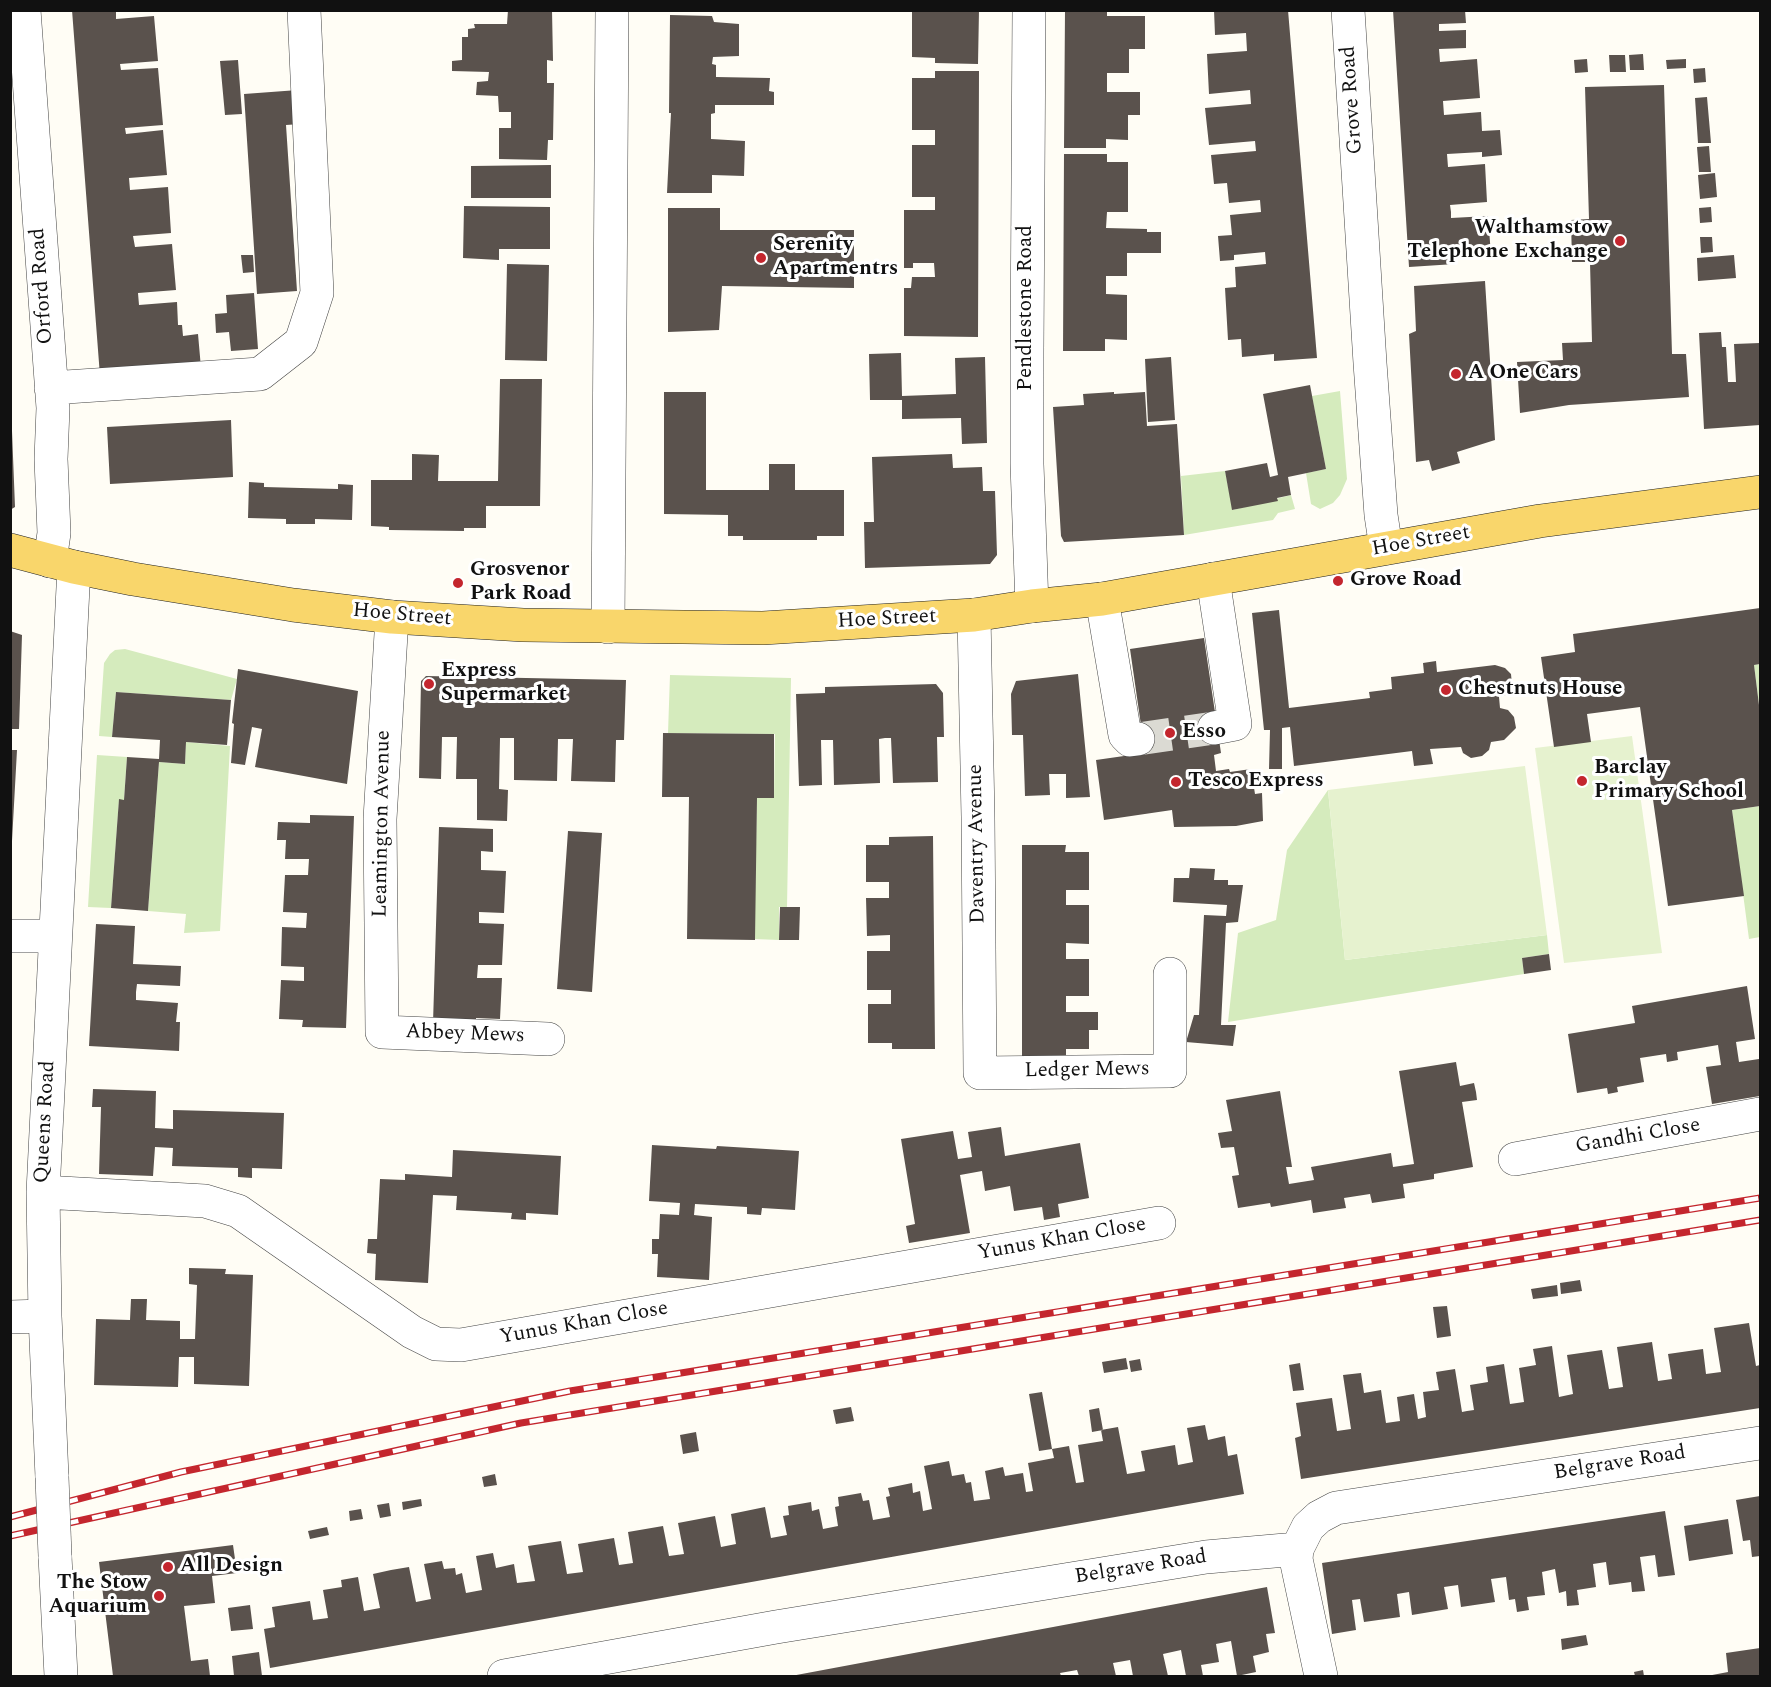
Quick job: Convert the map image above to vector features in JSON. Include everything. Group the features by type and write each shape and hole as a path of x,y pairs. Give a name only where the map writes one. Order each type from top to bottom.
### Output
{"main road":[{"name":"Hoe Street","path":"10,550 62,564 140,580 293,605 392,617 523,626 763,628 974,615 1102,598 1272,570 1540,521 1761,492"}],"street":[{"name":"Orford Road","path":"24,10 53,408 51,469 54,533 62,564"},
{"path":"51,388 260,374 301,342 317,293 304,10"},
{"path":"608,627 612,10"},
{"name":"Pendlestone Road","path":"1029,10 1027,420 1032,606"},
{"name":"Grove Road","path":"1348,10 1371,385 1381,515 1386,548"},
{"name":"Queens Road","path":"61,1677 45,1316 43,1192 55,936 62,564"},
{"path":"1213,579 1235,724 1214,728"},
{"path":"1102,598 1125,735 1130,740 1138,739"},
{"name":"Daventry Avenue","path":"974,615 980,1073"},
{"name":"Leamington Avenue","path":"382,1032 380,819 392,617"},
{"path":"10,936 55,936"},
{"name":"Ledger Mews","path":"980,1073 1170,1071 1170,974"},
{"name":"Abbey Mews","path":"382,1032 548,1039"},
{"name":"Gandhi Close","path":"1515,1159 1761,1114"},
{"name":"Yunus Khan Close","path":"43,1192 205,1201 238,1211 412,1332 436,1344 461,1345 1159,1223"},
{"path":"10,1317 45,1316"},
{"name":"Belgrave Road","path":"504,1677 776,1626 1231,1554 1297,1549 1308,1527 1318,1517 1336,1508 1761,1443"},
{"path":"1297,1549 1298,1575 1321,1677"}],"green space":[{"path":"1340,391 1347,479 1340,495 1333,503 1320,509 1311,504 1306,473 1326,469 1312,396"},
{"path":"1225,471 1233,510 1291,495 1295,509 1278,513 1273,520 1184,535 1181,476"},
{"path":"125,649 237,679 231,700 116,692 112,737 99,736 104,663 115,650"},
{"path":"1760,664 1760,713 1754,665"},
{"path":"670,675 791,678 787,907 779,907 779,940 754,939 757,798 774,798 775,734 668,733"},
{"path":"1632,736 1662,953 1564,963 1535,748"},
{"path":"186,742 230,746 220,931 184,933 186,914 148,911 159,762 185,764"},
{"path":"97,755 127,757 124,800 119,800 111,908 88,907"},
{"path":"1525,766 1547,935 1345,960 1328,790"},
{"path":"1328,790 1345,960 1547,935 1549,954 1522,958 1524,974 1228,1022 1238,933 1276,920 1287,850"},
{"path":"1760,806 1760,937 1749,939 1732,810"}],"building":[{"path":"72,10 116,10 116,19 154,16 158,61 120,64 121,70 158,68 163,125 125,128 126,134 163,130 167,175 129,178 130,190 168,187 171,233 133,236 135,247 172,244 176,290 138,293 139,305 177,302 178,325 182,325 183,336 198,334 201,368 100,376"},
{"path":"508,10 552,10 553,61 547,60 547,83 554,83 553,140 548,140 547,160 499,159 499,128 511,128 511,112 499,112 498,96 476,95 477,82 488,81 489,72 452,71 452,61 462,60 462,37 468,37 468,29 475,28 474,24 507,24"},
{"path":"912,10 979,10 978,64 935,63 935,58 912,57"},
{"path":"1065,10 1107,10 1107,16 1145,16 1145,49 1129,49 1129,73 1107,73 1107,92 1140,92 1140,115 1128,115 1128,140 1106,139 1106,148 1064,148"},
{"path":"1214,10 1288,10 1317,358 1274,361 1274,354 1242,357 1241,339 1228,340 1225,288 1236,287 1235,267 1266,264 1265,252 1234,255 1234,260 1220,261 1218,236 1232,235 1230,215 1261,212 1260,200 1229,203 1227,183 1214,184 1211,155 1256,151 1255,141 1209,145 1205,108 1251,104 1250,90 1209,94 1207,54 1247,51 1246,33 1215,35"},
{"path":"1393,10 1465,10 1466,23 1439,24 1439,31 1466,30 1466,48 1439,49 1440,62 1477,59 1480,98 1443,101 1444,115 1481,112 1482,131 1500,130 1502,155 1482,157 1482,152 1447,154 1448,167 1485,164 1487,202 1450,205 1451,218 1488,216 1491,255 1454,258 1455,264 1409,267"},
{"path":"670,15 712,16 714,22 739,24 739,56 713,57 712,64 716,65 716,77 770,78 769,91 774,92 774,105 715,105 715,113 711,114 711,139 745,141 744,176 712,175 712,193 667,193 671,113 669,113"},
{"path":"1643,54 1644,70 1630,70 1629,55"},
{"path":"1609,55 1625,55 1626,72 1610,72"},
{"path":"1587,59 1588,72 1575,73 1574,60"},
{"path":"1686,59 1686,68 1667,69 1666,60"},
{"path":"238,60 242,114 225,115 220,61"},
{"path":"1705,68 1706,82 1694,83 1693,69"},
{"path":"935,71 979,71 978,337 904,336 904,288 911,288 912,277 935,277 934,263 913,263 913,268 904,268 904,210 935,210 935,197 912,197 912,145 935,145 935,130 912,130 912,78 935,78"},
{"name":"Walthamstow Telephone Exchange","path":"1664,85 1672,354 1686,354 1689,397 1569,405 1520,413 1517,362 1563,360 1562,343 1592,342 1590,262 1572,262 1571,220 1589,219 1585,87"},
{"path":"298,90 301,124 286,125 297,291 257,294 244,94"},
{"path":"1707,97 1711,143 1698,143 1695,98"},
{"path":"1709,146 1711,172 1699,172 1697,147"},
{"path":"1064,154 1107,154 1107,162 1128,162 1128,212 1107,212 1106,228 1147,229 1147,232 1161,232 1161,253 1127,253 1127,276 1106,276 1106,294 1127,295 1127,340 1105,339 1105,351 1063,351"},
{"path":"551,165 551,198 471,198 471,166"},
{"path":"1715,173 1717,197 1700,199 1698,175"},
{"path":"464,206 550,207 550,249 499,249 499,260 463,258"},
{"path":"1711,207 1712,222 1700,223 1699,208"},
{"name":"Serenity Apartmentrs","path":"668,208 720,208 720,230 854,230 854,288 722,286 719,330 668,332"},
{"path":"1700,237 1712,237 1713,252 1701,253"},
{"path":"241,255 253,255 254,272 243,273"},
{"path":"1734,255 1736,278 1698,281 1697,258"},
{"path":"507,264 549,265 547,361 505,360"},
{"path":"1485,281 1495,440 1457,452 1460,463 1432,471 1429,460 1416,462 1409,334 1416,331 1414,286"},
{"path":"254,293 258,349 231,351 229,332 216,333 215,314 227,313 226,295"},
{"path":"1721,332 1722,347 1726,347 1728,382 1736,382 1734,344 1760,343 1760,425 1704,429 1699,333"},
{"path":"901,353 902,396 956,394 955,358 985,357 987,443 962,444 961,418 902,419 902,400 870,400 869,354"},
{"path":"1171,357 1175,420 1148,422 1145,359"},
{"path":"500,379 542,379 540,506 486,506 486,528 464,528 464,531 389,530 389,527 371,526 371,480 412,480 412,454 439,455 438,481 498,481"},
{"path":"1310,385 1326,469 1288,477 1291,495 1277,498 1278,501 1232,510 1225,471 1267,463 1270,477 1278,475 1263,394"},
{"path":"664,392 706,392 706,490 769,490 769,464 795,464 795,490 844,490 844,536 817,536 817,540 743,540 743,536 728,536 728,515 664,514"},
{"path":"1114,392 1114,394 1145,392 1147,426 1177,424 1184,535 1064,542 1061,536 1053,407 1084,405 1083,394"},
{"path":"231,420 233,477 110,484 107,427"},
{"path":"10,431 12,431 15,507 10,510"},
{"path":"952,454 953,468 982,467 983,491 995,491 997,555 990,564 865,568 864,522 874,522 872,457"},
{"path":"249,482 264,483 264,487 338,489 338,484 353,485 352,520 315,519 315,524 286,524 286,519 248,518"},
{"path":"1760,608 1760,664 1754,665 1760,713 1760,806 1732,810 1744,896 1668,906 1640,707 1587,714 1591,742 1554,747 1541,657 1575,652 1573,634"},
{"name":"Chestnuts House","path":"1279,610 1289,708 1370,698 1369,692 1392,689 1391,677 1424,673 1423,663 1436,661 1437,672 1495,665 1505,668 1511,674 1512,685 1509,694 1499,697 1500,708 1508,710 1514,717 1516,728 1504,740 1491,742 1489,750 1482,756 1471,758 1463,753 1461,747 1430,749 1433,764 1414,766 1412,751 1294,766 1290,727 1282,728 1282,769 1269,769 1270,730 1264,730 1252,613"},
{"path":"10,631 22,635 19,729 10,729"},
{"path":"1204,638 1221,753 1214,755 1216,771 1251,769 1255,794 1262,793 1263,821 1236,826 1174,827 1172,810 1104,820 1096,760 1145,753 1130,649"},
{"path":"238,669 358,691 347,784 255,767 262,729 252,727 245,765 231,763 234,724 232,723"},
{"path":"1078,674 1090,797 1066,798 1066,774 1049,774 1050,795 1025,796 1023,735 1012,735 1011,694 1016,681"},
{"path":"426,676 626,680 624,740 616,740 615,782 571,781 573,739 558,739 557,781 514,780 514,738 500,738 499,789 508,790 507,821 477,820 477,779 456,779 457,737 442,737 441,779 419,778 421,681"},
{"path":"936,684 943,693 944,737 937,737 938,782 893,783 891,738 885,738 879,739 880,783 834,785 833,740 821,740 822,785 799,786 796,694 825,693 825,687"},
{"path":"116,692 231,700 227,745 186,742 185,764 159,762 148,911 111,908 119,799 124,800 127,757 159,759 160,740 112,737"},
{"path":"663,733 774,734 774,798 757,798 755,940 687,939 689,797 662,797"},
{"path":"10,750 17,750 12,841 10,841"},
{"path":"310,815 354,816 346,1028 302,1027 303,1020 279,1019 281,980 304,981 304,967 281,966 282,927 306,928 307,913 283,912 285,875 308,875 309,859 285,859 286,840 277,840 278,822 310,823"},
{"path":"439,827 493,829 493,852 481,851 481,870 506,871 504,913 479,912 479,923 504,924 502,965 478,965 477,978 502,978 500,1019 476,1018 476,1025 433,1023"},
{"path":"568,831 602,833 592,992 557,989"},
{"path":"933,836 935,1049 892,1049 892,1043 868,1043 868,1004 891,1004 891,990 867,990 867,951 890,951 890,935 867,936 866,898 889,898 889,882 866,882 866,845 889,845 889,837"},
{"path":"1022,845 1066,845 1065,852 1089,852 1089,890 1066,890 1066,905 1089,905 1089,944 1066,943 1066,959 1089,959 1089,996 1066,996 1066,1012 1098,1012 1098,1030 1089,1030 1089,1049 1066,1049 1066,1057 1022,1057"},
{"path":"1190,868 1215,869 1214,880 1228,880 1228,885 1243,885 1238,922 1226,923 1221,1025 1236,1025 1233,1046 1186,1042 1194,1015 1199,1015 1204,915 1226,916 1227,905 1173,902 1174,878 1189,878"},
{"path":"780,907 800,907 799,940 779,940"},
{"path":"96,924 135,926 133,964 181,966 180,986 137,984 136,992 136,1000 178,1003 176,1022 180,1022 179,1051 89,1046"},
{"path":"1549,954 1551,970 1524,974 1522,958"},
{"path":"1747,986 1755,1039 1736,1042 1739,1062 1759,1059 1760,1096 1712,1104 1706,1067 1721,1065 1718,1045 1677,1052 1678,1060 1667,1062 1666,1054 1640,1058 1644,1082 1617,1087 1618,1092 1608,1094 1607,1088 1577,1093 1568,1034 1635,1023 1632,1006"},
{"path":"1456,1062 1460,1086 1474,1083 1476,1092 1477,1100 1462,1102 1473,1167 1434,1174 1434,1179 1403,1184 1405,1198 1372,1203 1370,1194 1344,1198 1346,1208 1313,1213 1311,1200 1271,1207 1270,1203 1238,1208 1232,1176 1239,1175 1234,1147 1221,1148 1218,1133 1232,1131 1226,1100 1280,1091 1292,1167 1286,1167 1289,1184 1314,1180 1311,1167 1391,1153 1393,1167 1414,1164 1399,1071"},
{"path":"93,1089 156,1091 155,1128 173,1129 173,1110 284,1113 282,1169 252,1168 252,1178 238,1177 238,1168 172,1166 173,1148 155,1147 153,1176 99,1174 101,1107 92,1107"},
{"path":"1001,1127 1005,1156 1080,1143 1089,1198 1058,1204 1060,1217 1044,1220 1042,1207 1014,1211 1010,1186 985,1191 982,1171 960,1175 970,1233 909,1243 906,1226 915,1224 901,1139 953,1131 958,1159 972,1157 968,1132"},
{"path":"652,1145 799,1151 795,1210 762,1208 761,1215 747,1214 747,1207 695,1204 694,1215 712,1217 709,1280 657,1277 658,1254 652,1254 652,1239 659,1239 660,1214 679,1215 680,1203 649,1201"},
{"path":"453,1150 561,1156 558,1215 526,1213 526,1220 511,1219 512,1213 456,1210 457,1196 433,1195 428,1283 375,1280 376,1254 367,1253 368,1239 377,1239 380,1179 405,1180 405,1174 452,1177"},
{"path":"189,1268 226,1269 225,1274 253,1275 249,1386 194,1384 194,1357 179,1357 178,1387 94,1385 96,1319 130,1320 131,1299 147,1299 146,1320 180,1321 180,1339 195,1339 197,1285 189,1284"},
{"path":"1580,1280 1582,1291 1561,1294 1560,1283"},
{"path":"1557,1285 1558,1296 1533,1299 1531,1289"},
{"path":"1447,1306 1451,1336 1437,1338 1433,1307"},
{"path":"1749,1323 1756,1366 1760,1365 1760,1408 1301,1479 1295,1438 1301,1436 1296,1403 1332,1398 1337,1431 1351,1429 1343,1375 1361,1373 1364,1393 1381,1390 1386,1423 1400,1421 1397,1397 1414,1394 1418,1419 1426,1417 1423,1392 1439,1390 1436,1372 1455,1369 1462,1412 1474,1410 1470,1385 1488,1382 1486,1367 1504,1364 1510,1404 1524,1402 1519,1368 1536,1365 1533,1349 1552,1346 1559,1397 1573,1394 1567,1355 1602,1350 1609,1389 1623,1387 1617,1347 1652,1342 1658,1381 1672,1379 1668,1354 1703,1349 1706,1374 1721,1372 1714,1328"},
{"path":"1126,1358 1128,1369 1104,1373 1102,1362"},
{"path":"1140,1359 1142,1370 1131,1372 1129,1361"},
{"path":"1300,1363 1304,1390 1293,1391 1289,1365"},
{"path":"1042,1392 1052,1449 1039,1451 1029,1394"},
{"path":"851,1407 854,1421 836,1424 833,1410"},
{"path":"1099,1408 1103,1430 1092,1432 1089,1410"},
{"path":"1205,1425 1208,1440 1225,1436 1228,1456 1237,1454 1244,1494 270,1668 264,1629 275,1627 272,1607 310,1601 313,1620 328,1618 323,1590 342,1587 341,1580 358,1577 364,1611 380,1608 373,1574 391,1570 409,1567 416,1602 431,1599 424,1564 442,1561 444,1569 455,1568 456,1575 462,1573 466,1593 482,1590 476,1556 493,1553 496,1568 514,1564 517,1583 535,1581 528,1546 561,1541 567,1574 583,1572 578,1544 614,1538 619,1565 633,1563 628,1532 663,1526 669,1556 684,1554 678,1523 715,1516 721,1547 736,1544 731,1514 765,1507 771,1538 787,1535 783,1516 789,1515 788,1506 811,1502 812,1511 819,1509 823,1529 838,1526 835,1507 839,1506 838,1497 861,1493 863,1501 869,1500 873,1520 890,1517 886,1497 890,1496 888,1488 912,1483 913,1493 920,1491 923,1511 932,1509 924,1466 949,1461 952,1476 964,1474 966,1483 971,1482 974,1501 990,1499 985,1471 1003,1467 1005,1476 1023,1473 1026,1492 1033,1491 1028,1463 1054,1458 1052,1449 1069,1446 1076,1483 1084,1482 1078,1445 1103,1441 1101,1430 1118,1427 1127,1474 1145,1471 1141,1451 1175,1445 1178,1465 1193,1462 1187,1428"},
{"path":"696,1432 699,1451 683,1454 680,1435"},
{"path":"495,1474 497,1485 484,1487 482,1477"},
{"path":"1760,1496 1760,1556 1752,1557 1750,1540 1743,1541 1736,1500"},
{"path":"421,1499 422,1506 403,1510 402,1502"},
{"path":"389,1503 391,1516 380,1518 377,1505"},
{"path":"361,1509 363,1519 350,1521 349,1511"},
{"path":"1665,1511 1675,1575 1658,1577 1655,1555 1640,1557 1645,1591 1632,1592 1631,1582 1609,1585 1606,1562 1593,1564 1596,1587 1577,1590 1579,1605 1567,1606 1566,1591 1559,1593 1555,1569 1542,1572 1545,1595 1527,1597 1529,1610 1517,1612 1515,1599 1509,1600 1506,1577 1491,1579 1495,1602 1461,1607 1458,1585 1444,1587 1448,1609 1412,1615 1409,1592 1397,1594 1400,1617 1364,1622 1360,1599 1352,1600 1356,1630 1332,1634 1322,1563"},
{"path":"1728,1519 1733,1554 1689,1561 1684,1526"},
{"path":"327,1527 329,1535 310,1539 308,1531"},
{"path":"233,1545 237,1573 212,1576 215,1603 184,1606 191,1661 208,1659 210,1676 113,1676 99,1562"},
{"path":"1267,1587 1275,1633 1266,1634 1269,1652 1253,1656 1256,1672 1237,1676 1231,1641 1216,1644 1219,1662 1201,1665 1203,1676 1186,1676 1181,1650 1163,1654 1168,1676 1133,1676 1130,1660 1113,1663 1116,1676 1079,1676 1077,1670 1060,1673 1061,1676 791,1676"},
{"path":"250,1605 253,1629 231,1631 228,1608"},
{"path":"10,1618 12,1618 12,1656 10,1656"},
{"path":"1586,1635 1588,1645 1562,1650 1561,1639"},
{"path":"1760,1648 1760,1676 1707,1676 1728,1672 1726,1653"},
{"path":"259,1652 262,1676 234,1676 232,1656"},
{"path":"1643,1670 1644,1676 1635,1676 1634,1672"}],"tunnel":[{"path":"1138,739 1214,728"}],"railway":[{"path":"10,1517 181,1472 570,1391 1760,1198"},
{"path":"10,1536 521,1423 1760,1220"}],"place":[{"name":"Walthamstow Telephone Exchange","path":"1620,241"},
{"name":"Serenity Apartmentrs","path":"761,258"},
{"name":"A One Cars","path":"1456,374"},
{"name":"Grove Road","path":"1338,581"},
{"name":"Grosvenor Park Road","path":"458,583"},
{"name":"Express Supermarket","path":"429,684"},
{"name":"Chestnuts House","path":"1446,690"},
{"name":"Esso","path":"1170,733"},
{"name":"Barclay Primary School","path":"1582,781"},
{"name":"Tesco Express","path":"1176,782"},
{"name":"All Design","path":"168,1567"},
{"name":"The Stow Aquarium","path":"159,1596"}]}
